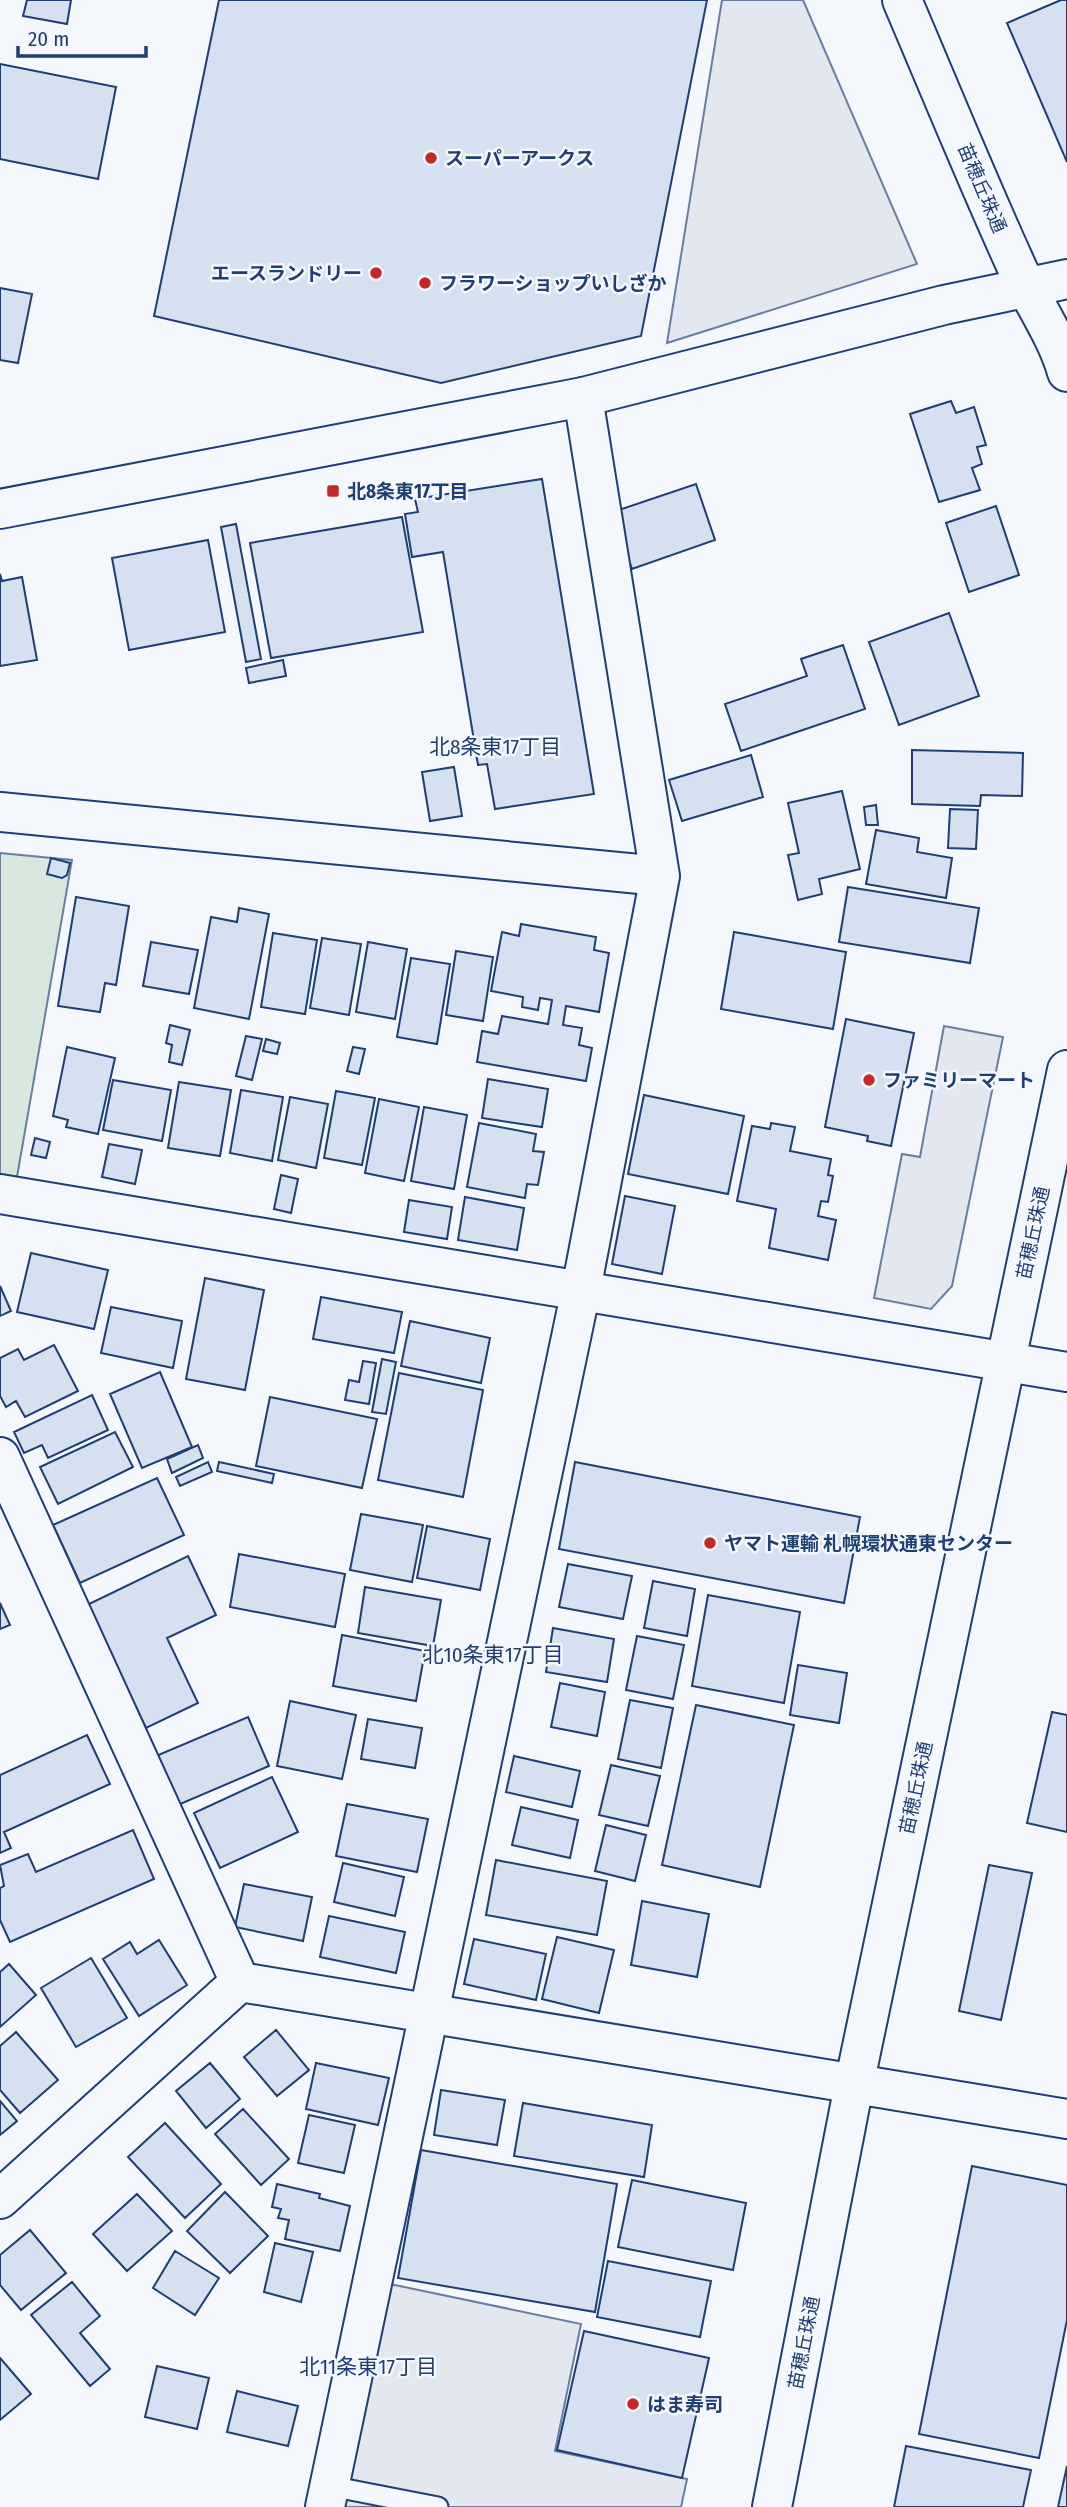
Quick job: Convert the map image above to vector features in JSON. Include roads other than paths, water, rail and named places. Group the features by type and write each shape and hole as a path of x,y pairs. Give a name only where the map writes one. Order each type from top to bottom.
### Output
{"street":[{"name":"苗穂丘珠通","path":"902,0 1025,286 1061,352 1067,372"},
{"path":"0,509 583,397 1025,286 1067,279"},
{"path":"328,2496 581,1290 660,876 583,397"},
{"path":"0,812 660,876"},
{"name":"苗穂丘珠通","path":"772,2507 854,2085 1067,1070"},
{"path":"0,1194 1067,1372"},
{"path":"0,1458 240,1982"},
{"path":"240,1982 1067,2119"},
{"path":"0,2199 240,1982"}],"lane":[{"path":"328,2496 438,2507"}],"place":[{"name":"スーパーアークス","path":"431,158"},
{"name":"エースランドリー","path":"376,273"},
{"name":"フラワーショップいしざか","path":"425,283"},
{"name":"北8条東17丁目","path":"333,491"},
{"name":"ファミリーマート","path":"869,1080"},
{"name":"ヤマト運輸 札幌環状通東センター","path":"710,1543"},
{"name":"はま寿司","path":"633,2404"}],"district":[{"name":"北8条東17丁目","path":"495,747"},
{"name":"北10条東17丁目","path":"493,1655"},
{"name":"北11条東17丁目","path":"368,2367"}]}
